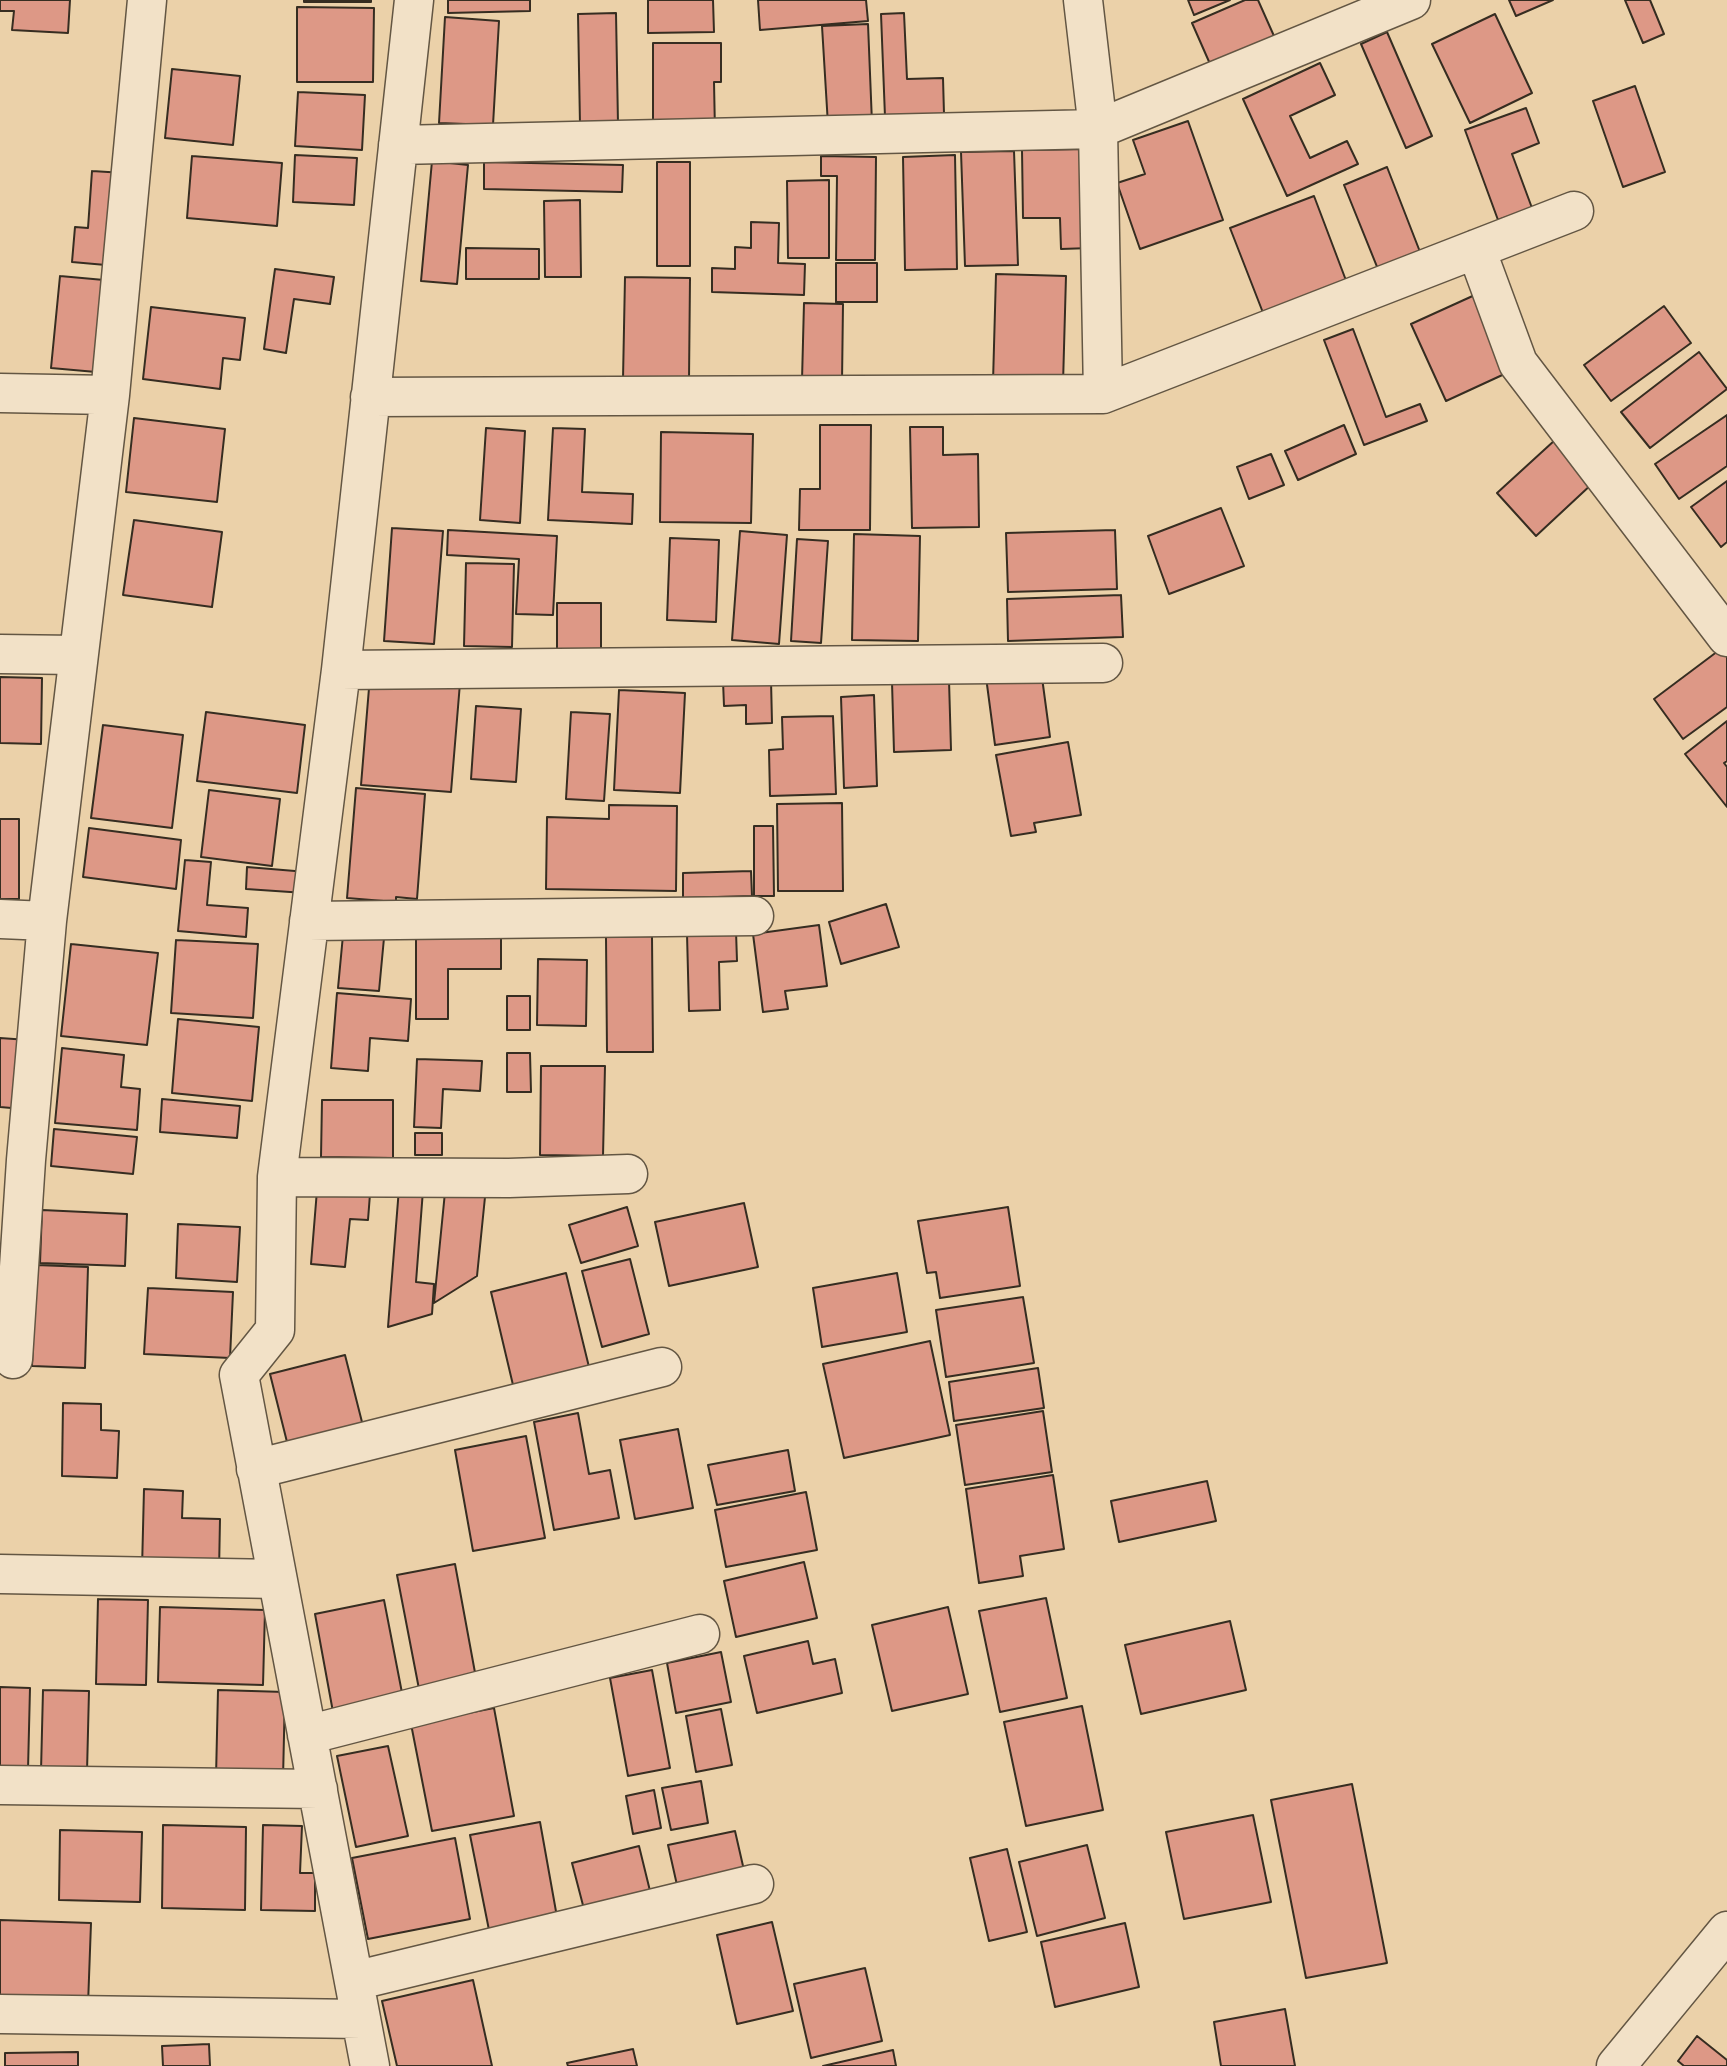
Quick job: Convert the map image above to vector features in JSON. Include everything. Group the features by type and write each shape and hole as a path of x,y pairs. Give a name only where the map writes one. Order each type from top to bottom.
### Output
{"street":[{"path":"13,1359 13,1160 47,920 110,395 147,0"},
{"path":"370,2066 239,1375 275,1330 277,1177 341,670 414,0"},
{"path":"1083,0 1098,130 1103,394"},
{"path":"398,145 1098,130 1411,0"},
{"path":"370,397 1103,394 1574,211"},
{"path":"1476,249 1518,363 1727,637"},
{"path":"0,393 110,395"},
{"path":"0,654 77,655"},
{"path":"341,670 1102,663"},
{"path":"309,921 754,916"},
{"path":"0,919 47,920"},
{"path":"277,1177 509,1178 628,1174"},
{"path":"256,1469 662,1367"},
{"path":"0,1574 277,1579"},
{"path":"307,1735 700,1634"},
{"path":"0,1785 317,1789"},
{"path":"354,1981 754,1884"},
{"path":"1632,2060 1727,1931"},
{"path":"0,2014 361,2019"}],"building":[{"path":"0,0 70,0 68,33 12,30 14,11 0,11"},
{"path":"371,0 371,2 304,2"},
{"path":"448,0 530,0 530,11 448,13"},
{"path":"648,0 713,0 714,32 648,33"},
{"path":"758,0 866,0 868,21 760,30"},
{"path":"1188,0 1230,0 1194,15"},
{"path":"1245,0 1258,0 1278,45 1214,73 1192,23"},
{"path":"1509,0 1553,0 1516,16"},
{"path":"1625,0 1650,0 1664,34 1643,43"},
{"path":"297,7 374,8 373,82 297,82"},
{"path":"616,13 618,124 580,125 578,14"},
{"path":"904,13 907,79 943,78 944,114 885,117 881,14"},
{"path":"1495,14 1532,93 1470,123 1432,44"},
{"path":"445,17 499,21 493,125 439,123"},
{"path":"868,24 872,123 828,125 822,26"},
{"path":"1387,32 1432,136 1406,148 1361,44"},
{"path":"653,43 721,43 721,82 714,82 715,132 653,133"},
{"path":"1320,63 1335,95 1290,116 1310,158 1347,141 1358,164 1287,196 1243,99"},
{"path":"172,69 240,76 233,145 165,138"},
{"path":"1635,86 1665,172 1623,187 1593,101"},
{"path":"298,92 365,95 362,150 295,146"},
{"path":"1526,108 1539,143 1512,154 1532,208 1498,220 1465,130"},
{"path":"1188,121 1223,220 1140,249 1117,183 1145,174 1133,140"},
{"path":"1091,149 1091,248 1061,249 1060,218 1023,218 1022,150"},
{"path":"1014,151 1018,265 965,266 961,152"},
{"path":"295,155 357,158 354,205 293,202"},
{"path":"955,155 957,269 905,270 903,157"},
{"path":"192,156 282,163 277,226 187,218"},
{"path":"821,156 876,157 875,260 836,260 837,176 821,176"},
{"path":"432,161 468,165 457,284 421,281"},
{"path":"484,162 623,165 622,192 484,189"},
{"path":"657,162 690,162 690,266 657,266"},
{"path":"1387,167 1422,257 1380,274 1344,185"},
{"path":"92,171 124,173 117,266 72,262 75,227 88,228"},
{"path":"829,180 829,258 788,258 787,181"},
{"path":"1314,196 1350,291 1267,323 1230,228"},
{"path":"580,200 581,277 545,277 544,201"},
{"path":"751,222 779,223 778,263 805,264 804,295 712,292 712,268 735,269 735,247 751,248"},
{"path":"466,248 539,249 539,279 466,279"},
{"path":"836,263 877,263 877,302 836,302"},
{"path":"275,269 334,277 330,304 294,299 286,353 264,349"},
{"path":"996,274 1066,276 1063,384 993,382"},
{"path":"60,276 104,280 96,372 51,368"},
{"path":"625,277 690,278 689,380 623,379"},
{"path":"1477,294 1511,371 1446,401 1411,324"},
{"path":"804,303 843,304 842,382 802,380"},
{"path":"1664,306 1691,343 1611,401 1584,365"},
{"path":"151,307 245,318 240,360 223,358 220,389 143,379"},
{"path":"1353,329 1386,417 1420,404 1427,421 1364,445 1324,340"},
{"path":"1699,352 1727,389 1650,448 1621,412"},
{"path":"1727,415 1727,466 1679,499 1655,464"},
{"path":"134,418 225,429 217,502 126,492"},
{"path":"820,425 871,425 870,530 799,530 800,489 820,489"},
{"path":"1344,425 1356,454 1298,480 1285,451"},
{"path":"910,427 943,427 943,455 978,454 979,527 912,528"},
{"path":"486,428 525,431 520,523 480,520"},
{"path":"553,428 585,429 582,492 633,494 632,524 548,520"},
{"path":"661,432 753,434 751,523 660,522"},
{"path":"1555,440 1594,482 1536,536 1497,493"},
{"path":"1271,454 1284,485 1249,499 1237,467"},
{"path":"1727,481 1727,542 1721,547 1691,507"},
{"path":"1221,508 1244,566 1169,594 1148,536"},
{"path":"134,520 222,532 212,607 123,595"},
{"path":"392,528 443,531 434,644 384,641"},
{"path":"448,530 557,536 553,615 516,614 519,559 447,555"},
{"path":"1115,530 1117,589 1008,592 1006,533"},
{"path":"740,531 787,535 779,644 732,640"},
{"path":"854,534 920,536 918,641 852,640"},
{"path":"670,538 719,540 716,622 667,620"},
{"path":"797,539 828,541 821,643 791,641"},
{"path":"466,563 514,564 512,647 464,646"},
{"path":"1121,595 1123,637 1008,641 1007,599"},
{"path":"557,603 601,603 601,652 557,652"},
{"path":"1722,648 1727,655 1727,707 1683,739 1654,699"},
{"path":"1041,670 1050,737 995,745 986,677"},
{"path":"370,676 460,683 451,792 361,785"},
{"path":"0,677 42,678 41,744 0,743"},
{"path":"771,680 772,723 746,724 746,705 724,706 723,681"},
{"path":"949,680 951,750 894,752 892,682"},
{"path":"619,690 685,693 680,793 614,790"},
{"path":"874,695 877,786 844,788 841,697"},
{"path":"476,706 521,709 516,782 471,779"},
{"path":"206,712 305,725 297,793 197,781"},
{"path":"571,712 610,714 604,801 566,799"},
{"path":"833,716 836,794 770,796 769,750 783,749 782,717"},
{"path":"1727,721 1727,761 1724,763 1727,767 1727,807 1685,754"},
{"path":"103,725 183,735 172,828 91,818"},
{"path":"1068,742 1081,815 1034,823 1036,832 1011,836 996,755"},
{"path":"356,788 425,794 417,899 396,897 396,902 347,898"},
{"path":"209,790 280,799 272,866 201,857"},
{"path":"842,803 843,891 778,891 777,804"},
{"path":"609,805 677,806 676,891 546,889 547,817 609,819"},
{"path":"0,819 19,819 19,899 0,899"},
{"path":"754,826 773,826 774,896 754,896"},
{"path":"89,828 181,840 176,889 83,877"},
{"path":"185,860 211,862 207,905 248,908 246,937 178,931"},
{"path":"247,867 307,872 305,893 246,889"},
{"path":"751,871 752,896 683,898 683,873"},
{"path":"886,904 899,947 841,964 829,922"},
{"path":"819,925 827,986 785,991 788,1009 763,1012 753,934"},
{"path":"736,931 737,961 719,962 720,1010 689,1011 687,934"},
{"path":"501,932 501,969 448,969 448,1019 416,1019 416,933"},
{"path":"343,935 384,938 379,991 338,988"},
{"path":"652,936 653,1052 607,1052 606,937"},
{"path":"176,940 258,944 253,1018 171,1013"},
{"path":"71,944 158,953 147,1045 61,1036"},
{"path":"538,959 587,960 586,1026 537,1025"},
{"path":"337,993 411,999 408,1041 370,1038 368,1071 331,1068"},
{"path":"507,996 530,996 530,1030 507,1030"},
{"path":"178,1019 259,1027 252,1101 172,1093"},
{"path":"0,1038 28,1040 23,1109 0,1107"},
{"path":"62,1048 124,1055 121,1087 140,1089 137,1130 55,1123"},
{"path":"507,1053 530,1053 531,1092 507,1092"},
{"path":"417,1059 482,1061 480,1091 443,1089 441,1128 414,1127"},
{"path":"541,1066 605,1066 603,1156 540,1155"},
{"path":"162,1099 240,1106 237,1138 160,1132"},
{"path":"322,1100 393,1100 393,1158 321,1157"},
{"path":"54,1129 137,1137 133,1174 51,1166"},
{"path":"415,1133 442,1133 442,1155 415,1155"},
{"path":"399,1188 423,1190 416,1282 434,1284 432,1314 388,1327"},
{"path":"317,1190 370,1194 368,1220 350,1219 345,1267 311,1264"},
{"path":"445,1192 485,1197 477,1276 434,1303"},
{"path":"744,1203 758,1267 669,1286 655,1222"},
{"path":"627,1207 638,1246 581,1263 569,1225"},
{"path":"1008,1207 1020,1286 940,1298 936,1272 927,1273 918,1221"},
{"path":"42,1210 127,1214 125,1266 40,1263"},
{"path":"178,1224 240,1227 237,1282 176,1278"},
{"path":"630,1259 649,1334 602,1347 582,1271"},
{"path":"36,1265 88,1267 85,1368 32,1366"},
{"path":"566,1273 589,1367 513,1385 491,1292"},
{"path":"897,1273 907,1332 822,1347 813,1288"},
{"path":"148,1288 233,1292 230,1358 144,1354"},
{"path":"1023,1297 1034,1363 946,1377 936,1310"},
{"path":"930,1341 950,1435 844,1458 823,1364"},
{"path":"345,1355 363,1426 288,1446 270,1374"},
{"path":"1038,1368 1044,1408 954,1421 949,1382"},
{"path":"63,1403 101,1404 101,1430 119,1431 117,1478 62,1476"},
{"path":"1043,1411 1052,1472 965,1485 956,1425"},
{"path":"578,1413 589,1474 610,1470 619,1518 554,1530 534,1422"},
{"path":"678,1429 693,1508 635,1519 620,1440"},
{"path":"526,1436 545,1538 473,1551 455,1450"},
{"path":"788,1450 795,1491 717,1505 708,1465"},
{"path":"1053,1475 1064,1549 1020,1556 1023,1576 979,1583 966,1489"},
{"path":"1207,1481 1216,1521 1119,1542 1111,1501"},
{"path":"144,1489 183,1491 182,1518 220,1519 219,1572 142,1569"},
{"path":"806,1492 817,1550 726,1567 715,1510"},
{"path":"804,1562 817,1618 736,1637 724,1581"},
{"path":"455,1564 476,1678 419,1689 397,1575"},
{"path":"1046,1598 1067,1698 1000,1712 979,1611"},
{"path":"98,1599 148,1600 146,1685 96,1684"},
{"path":"384,1600 403,1698 333,1712 315,1614"},
{"path":"160,1607 265,1610 263,1685 158,1682"},
{"path":"948,1607 968,1694 892,1711 872,1625"},
{"path":"1230,1621 1246,1690 1141,1714 1125,1645"},
{"path":"808,1641 813,1664 835,1659 842,1693 757,1713 744,1656"},
{"path":"721,1652 731,1702 676,1713 667,1663"},
{"path":"652,1670 670,1768 628,1776 610,1678"},
{"path":"0,1687 30,1688 28,1770 0,1769"},
{"path":"43,1690 89,1691 87,1772 41,1771"},
{"path":"218,1690 285,1692 283,1779 216,1777"},
{"path":"1082,1706 1103,1810 1026,1826 1004,1722"},
{"path":"494,1708 514,1816 432,1831 411,1724"},
{"path":"721,1709 732,1765 696,1772 686,1716"},
{"path":"388,1746 408,1836 356,1847 337,1756"},
{"path":"701,1781 708,1823 671,1830 662,1788"},
{"path":"1352,1784 1387,1963 1306,1978 1271,1800"},
{"path":"654,1790 661,1828 633,1834 626,1796"},
{"path":"1253,1815 1271,1902 1184,1919 1166,1832"},
{"path":"540,1822 557,1917 489,1930 470,1835"},
{"path":"163,1825 246,1827 245,1910 162,1908"},
{"path":"263,1825 302,1826 300,1873 315,1873 315,1911 261,1910"},
{"path":"60,1830 142,1832 140,1902 59,1900"},
{"path":"735,1831 746,1879 679,1894 668,1845"},
{"path":"455,1838 470,1919 368,1939 352,1858"},
{"path":"1087,1845 1105,1918 1037,1936 1019,1862"},
{"path":"639,1846 651,1895 585,1913 572,1863"},
{"path":"1007,1849 1027,1932 989,1941 970,1858"},
{"path":"0,1920 91,1923 88,2005 0,2002"},
{"path":"772,1922 793,2011 737,2024 717,1935"},
{"path":"1125,1923 1139,1987 1055,2007 1041,1942"},
{"path":"865,1968 882,2041 811,2058 794,1984"},
{"path":"473,1980 492,2066 397,2066 382,2001"},
{"path":"1285,2009 1295,2066 1221,2066 1214,2022"},
{"path":"1697,2036 1727,2060 1727,2066 1684,2066 1678,2061"},
{"path":"209,2044 210,2066 163,2066 162,2046"},
{"path":"633,2049 637,2066 568,2066 567,2063"},
{"path":"893,2050 896,2066 823,2066"},
{"path":"78,2052 78,2066 5,2066 5,2053"}]}
